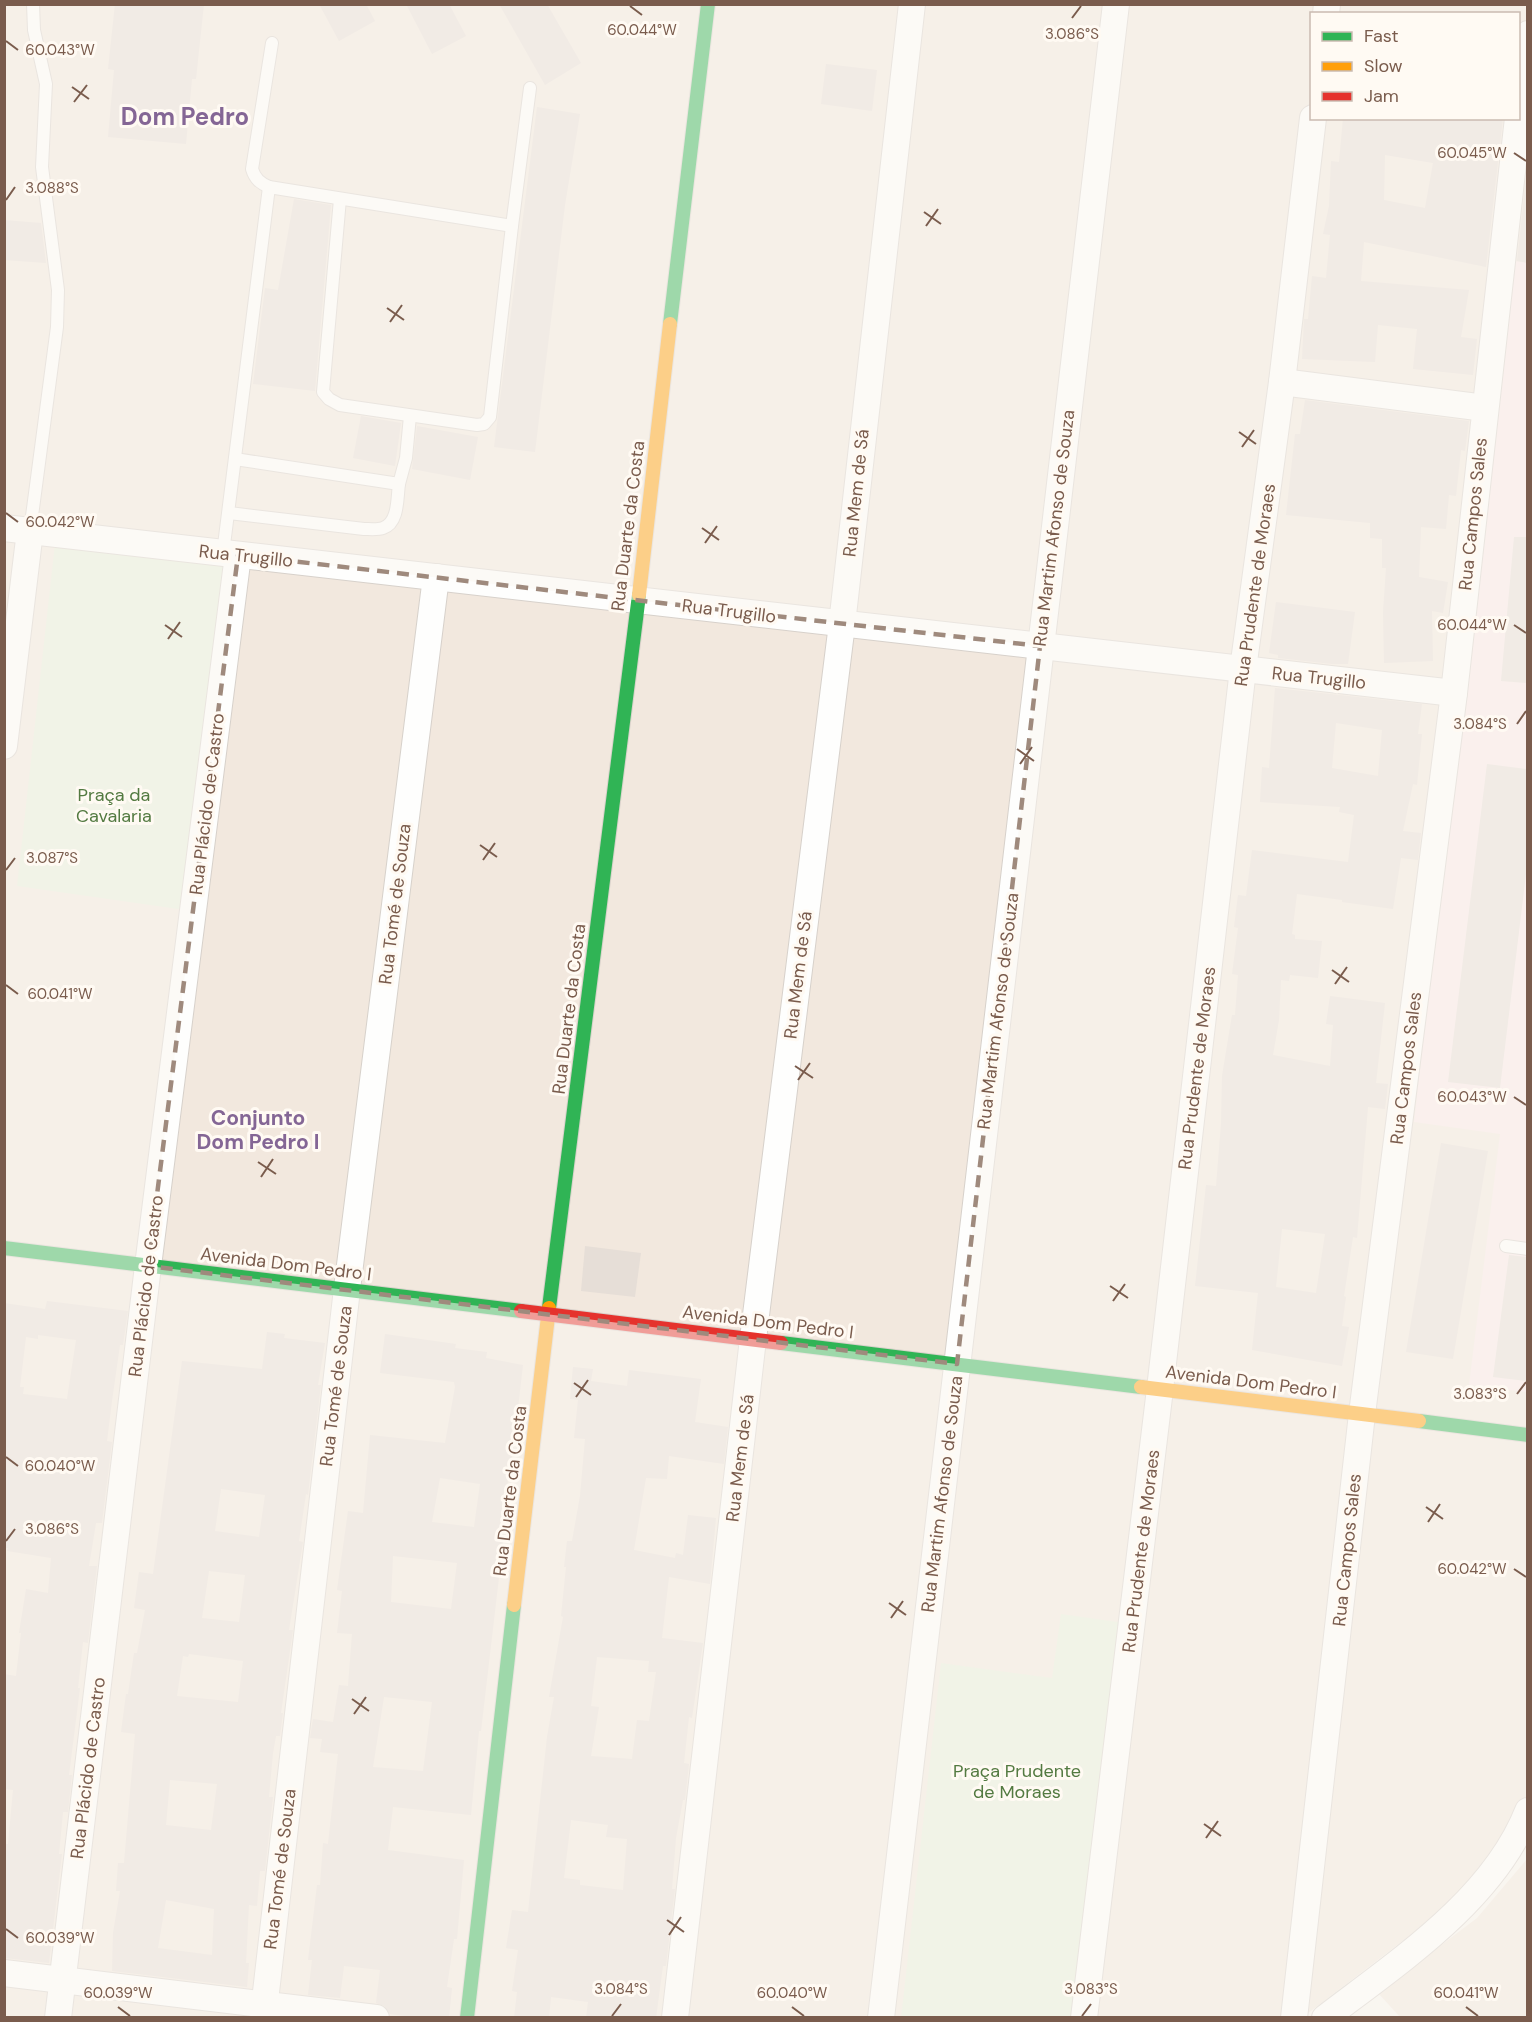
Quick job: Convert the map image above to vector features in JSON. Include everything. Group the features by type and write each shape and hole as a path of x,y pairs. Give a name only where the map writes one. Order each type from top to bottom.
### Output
{"street":[{"name":"Rua Duarte da Costa","path":"467,2018 548,1314 638,600 708,4"},
{"name":"Rua Mem de Sá","path":"675,2018 753,1339 842,624 912,4"},
{"name":"Rua Martim Afonso de Souza","path":"880,2018 1116,4"},
{"path":"1520,95 1527,34"},
{"name":"Rua Prudente de Moraes","path":"1084,2018 1160,1389 1243,669 1282,382 1313,120"},
{"name":"Rua Campos Sales","path":"1294,2018 1362,1414 1454,693 1518,120"},
{"path":"1282,382 1485,408"},
{"name":"Rua Trugillo","path":"4,528 1454,693"},
{"path":"4,746 30,531"},
{"name":"Rua Plácido de Castro","path":"58,2018 231,554"},
{"name":"Rua Tomé de Souza","path":"263,2011 347,1289 435,577"},
{"name":"Avenida Dom Pedro I","path":"4,1248 1527,1435"},
{"path":"1325,2018 1408,1955 1465,1902 1503,1857 1519,1833 1527,1811"},
{"path":"4,1973 63,1979 263,2011 376,2018"}],"lane":[{"path":"30,531 57,327 58,290 42,166 46,84 34,30 33,4"},
{"path":"272,44 252,169 254,177 260,183 269,188 512,226"},
{"path":"340,199 323,392 329,399 340,405 477,425 484,424 490,417 530,88"},
{"path":"231,554 229,513 269,188"},
{"path":"229,513 363,529 384,528 392,520 397,508 399,484 406,458 410,416"},
{"path":"235,459 399,484"},
{"path":"1506,1246 1527,1249"}],"highlighted area":[{"path":"238,555 1040,646 957,1364 148,1266"}],"shaded area":[{"name":"Conjunto Dom Pedro I","path":"5,5 1527,5 1528,1792 1516,1832 1459,1898 1303,2017 5,2018"},
{"path":"1513,261 1527,262 1527,1392 1469,1385 1500,1134 1414,1122"},
{"path":"1527,1859 1527,2017 1400,2017 1378,1993 1477,1918"}],"green space":[{"name":"Praça da Cavalaria","path":"55,543 224,560 192,911 17,886"},
{"name":"Praça Prudente de Moraes","path":"1061,1614 1125,1623 1079,2017 901,2018 941,1663 1052,1678"}],"building":[{"path":"115,4 204,4 196,79 192,79 186,144 108,137 114,70 108,69"},
{"path":"319,4 366,4 375,21 339,41"},
{"path":"406,4 449,4 466,36 432,54"},
{"path":"499,4 547,4 581,63 545,85"},
{"path":"826,64 877,70 872,111 821,104"},
{"path":"537,107 580,114 565,205 535,452 494,447"},
{"path":"1343,120 1503,120 1486,267 1364,242 1361,281 1469,290 1461,337 1477,339 1473,375 1413,369 1417,329 1378,325 1375,362 1302,359 1304,319 1308,319 1312,276 1326,278 1330,235 1323,234 1329,206 1331,161 1339,162","holes":["1385,155 1433,163 1425,208 1384,200"]},
{"path":"1527,168 1527,263 1517,261"},
{"path":"294,199 331,205 315,391 253,384 265,288 278,290"},
{"path":"4,220 41,223 46,263 4,260"},
{"path":"1305,400 1469,421 1465,451 1461,450 1456,496 1449,495 1446,529 1421,527 1419,577 1448,582 1443,613 1432,611 1433,661 1384,663 1383,612 1386,568 1382,568 1382,539 1370,538 1370,523 1286,515 1295,434 1300,434"},
{"path":"361,416 401,423 395,466 353,458"},
{"path":"417,426 478,437 470,480 412,469"},
{"path":"1514,537 1527,537 1527,683 1501,681"},
{"path":"1276,602 1355,612 1348,664 1278,658 1278,655 1269,653"},
{"path":"1275,688 1422,704 1418,734 1422,734 1417,785 1413,784 1403,831 1421,833 1418,860 1401,858 1393,909 1297,894 1292,934 1295,935 1295,939 1322,941 1318,978 1290,975 1289,981 1281,980 1279,1020 1273,1055 1330,1066 1333,1025 1326,1024 1330,996 1385,1003 1376,1083 1388,1084 1385,1109 1368,1107 1357,1238 1353,1237 1344,1296 1346,1297 1342,1326 1349,1327 1342,1366 1252,1350 1258,1293 1195,1286 1206,1185 1216,1186 1222,1076 1232,1015 1235,1015 1238,975 1232,974 1238,928 1234,927 1238,895 1246,896 1252,850 1348,862 1354,815 1339,812 1340,807 1260,802 1262,767 1269,768","holes":["1336,723 1382,730 1378,776 1332,768","1282,1229 1325,1234 1316,1293 1276,1287"]},
{"path":"1487,764 1527,769 1527,866 1500,1088 1448,1082"},
{"path":"1441,1143 1488,1151 1453,1359 1406,1352"},
{"path":"585,1246 641,1253 635,1297 581,1291"},
{"path":"1509,1255 1527,1257 1527,1381 1493,1377"},
{"path":"47,1301 128,1311 123,1345 120,1345 107,1441 112,1442 102,1523 96,1523 89,1566 97,1566 88,1643 83,1642 78,1688 80,1688 69,1775 72,1775 68,1812 63,1812 59,1854 62,1854 49,1963 4,1958 4,1844 8,1844 13,1790 4,1789 4,1674 16,1676 21,1633 19,1633 26,1589 48,1593 51,1558 7,1551 8,1548 4,1548 4,1303 45,1309","holes":["38,1335 76,1340 67,1399 23,1394 24,1387 20,1387 26,1337 38,1339"]},
{"path":"267,1332 285,1334 284,1338 325,1343 318,1385 321,1385 308,1495 306,1494 299,1541 303,1542 289,1630 293,1630 281,1713 283,1713 280,1736 276,1736 273,1753 269,1797 273,1797 265,1871 260,1871 257,1906 249,1905 247,1987 112,1971 113,1933 120,1891 116,1891 118,1863 124,1863 135,1734 121,1732 134,1653 137,1653 145,1610 134,1608 139,1572 153,1574 182,1361 262,1369","holes":["221,1489 265,1495 259,1537 215,1531","209,1571 245,1575 239,1622 202,1618","189,1654 243,1661 238,1702 177,1696 183,1656 188,1657","170,1780 217,1784 211,1830 166,1825","166,1900 214,1909 212,1955 158,1948"]},
{"path":"385,1334 456,1344 455,1348 487,1352 486,1358 523,1365 506,1492 509,1492 481,1731 479,1731 471,1815 393,1807 388,1850 464,1860 457,1939 454,1939 447,1987 452,1988 449,2018 419,2018 390,2014 384,2006 376,2003 380,1970 344,1966 340,1998 308,1995 312,1960 308,1960 317,1885 320,1885 323,1843 328,1844 338,1754 320,1752 322,1739 310,1738 313,1719 333,1722 339,1685 348,1686 352,1634 337,1633 342,1591 337,1590 348,1511 363,1513 370,1435 445,1443 455,1387 454,1382 380,1373","holes":["440,1478 480,1484 474,1527 432,1522","393,1556 457,1563 451,1609 391,1602","384,1697 432,1702 423,1771 373,1767"]},
{"path":"573,1367 593,1369 591,1381 627,1386 629,1370 701,1379 695,1422 728,1427 724,1464 669,1456 667,1479 646,1478 634,1550 675,1558 676,1553 683,1555 688,1515 716,1518 710,1584 669,1577 662,1638 703,1643 692,1718 689,1717 684,1763 689,1764 685,1800 683,1800 676,1838 672,1889 675,1889 666,1966 663,1966 656,2018 586,2018 588,2002 551,1997 549,2018 514,2018 517,1992 512,1991 518,1950 506,1948 512,1910 528,1912 547,1737 554,1697 549,1697 563,1617 561,1616 567,1541 572,1541 580,1496 585,1439 574,1438 578,1400 570,1399","holes":["597,1657 649,1661 648,1672 656,1672 649,1721 637,1720 632,1759 591,1756 599,1707 591,1706","571,1820 608,1825 606,1837 627,1839 623,1890 580,1885 580,1880 564,1878"]}],"traffic: fast":[{"path":"670,324 708,4"},
{"path":"549,1308 639,595"},
{"path":"4,1248 521,1311"},
{"path":"781,1343 1141,1387"},
{"path":"1419,1421 1528,1435"},
{"path":"467,2018 514,1605"}],"traffic: slow":[{"path":"639,595 670,324"},
{"path":"514,1605 549,1308"},
{"path":"1141,1387 1419,1421"}],"traffic: jam":[{"path":"521,1311 781,1343"}],"district":[{"name":"Dom Pedro","path":"185,116"},
{"name":"Conjunto Dom Pedro I","path":"258,1130"}]}
